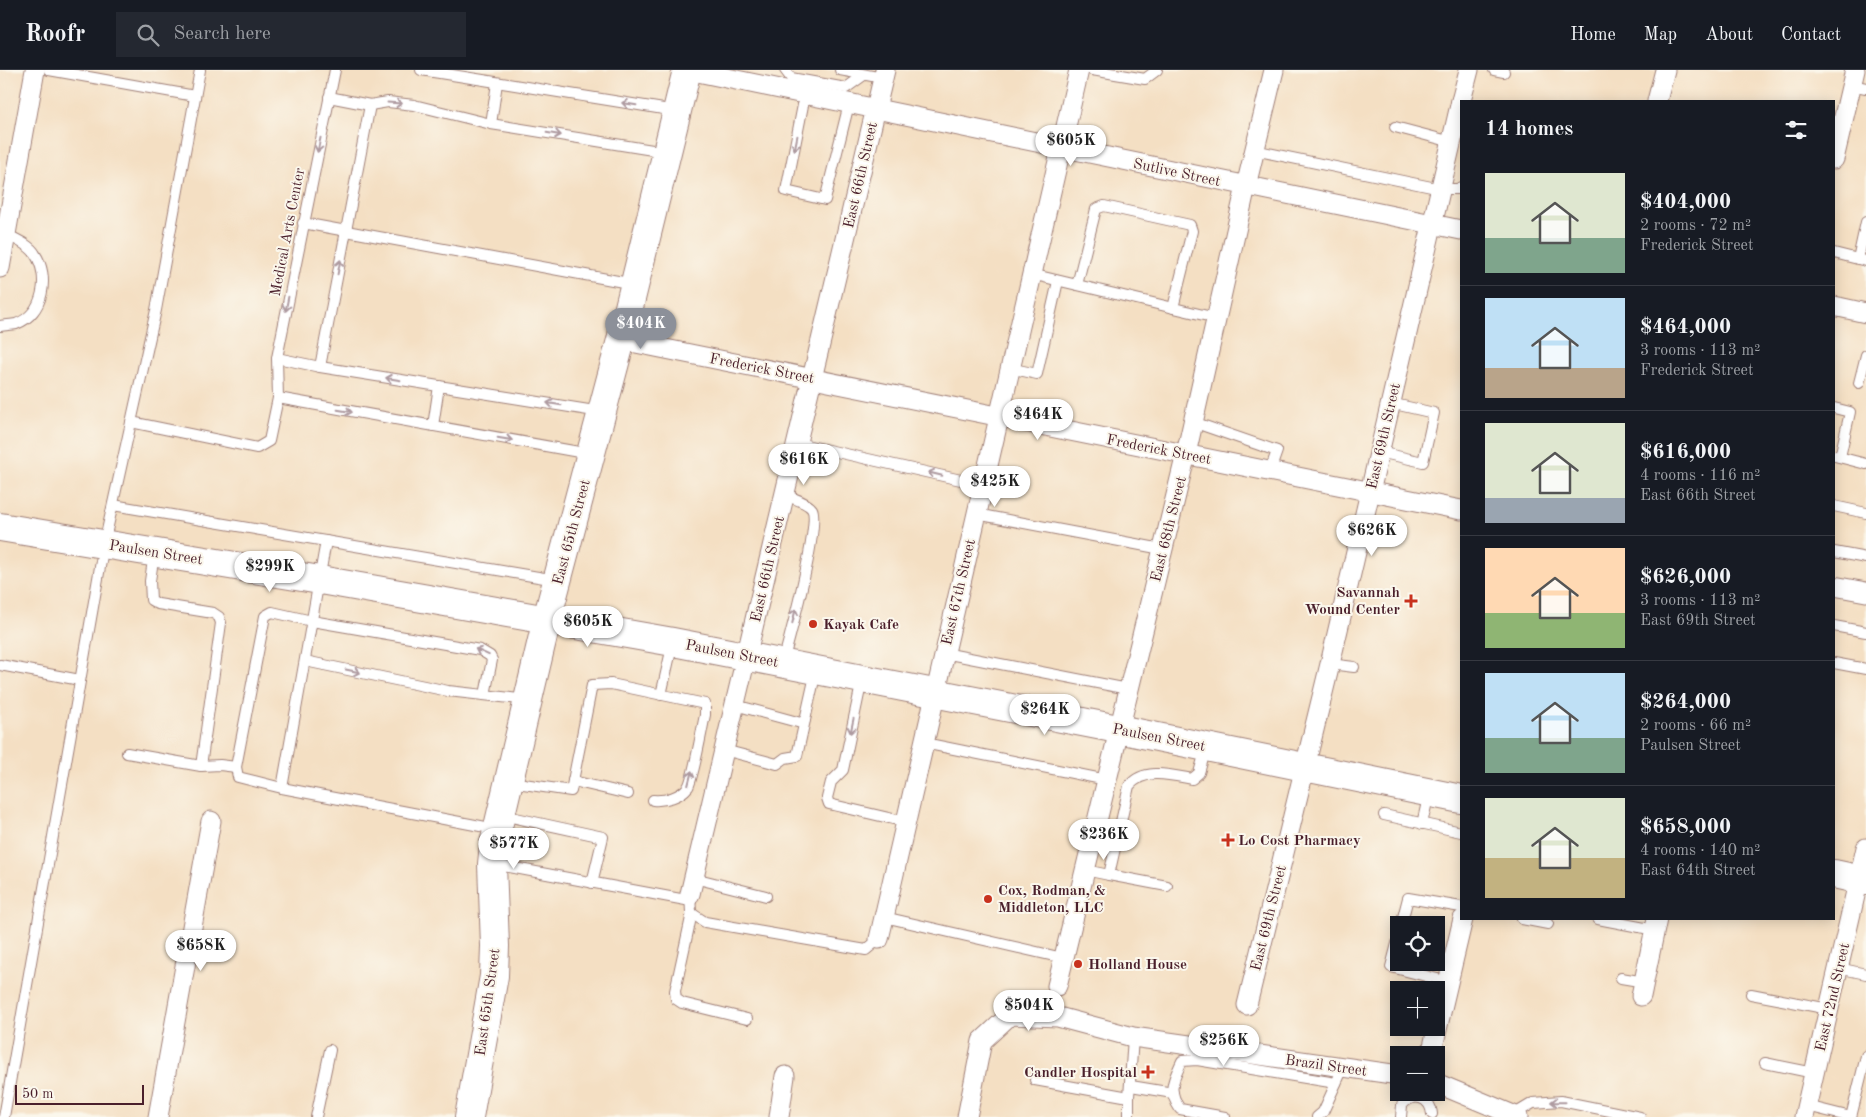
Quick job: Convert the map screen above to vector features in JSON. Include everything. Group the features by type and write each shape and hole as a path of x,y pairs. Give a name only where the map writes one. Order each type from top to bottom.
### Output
{"street":[{"path":"0,268 35,70"},
{"name":"Sutlive Street","path":"687,70 1460,230"},
{"name":"East 65th Street","path":"469,1117 494,976 495,946 492,864 500,822 547,619 622,340 687,70"},
{"name":"East 67th Street","path":"879,939 1079,70"},
{"name":"East 68th Street","path":"1057,986 1186,454 1254,150 1274,70"},
{"name":"East 69th Street","path":"1463,100 1469,70"},
{"path":"1657,100 1664,70"},
{"name":"East 66th Street","path":"692,891 884,74"},
{"path":"1835,156 1857,81"},
{"name":"East 69th Street","path":"1247,1004 1330,664 1432,224 1460,112"},
{"path":"1835,306 1866,313"},
{"name":"Frederick Street","path":"622,340 1460,510"},
{"name":"Paulsen Street","path":"0,527 320,580 673,642 1118,729 1460,799"},
{"path":"1835,586 1866,592"},
{"path":"158,1117 211,821"},
{"name":"East 72nd Street","path":"1805,1111 1838,968 1853,878 1866,848"},
{"path":"1433,1046 1463,920"},
{"path":"1643,989 1656,924"},
{"name":"Brazil Street","path":"968,1117 982,1041 1010,1015 1058,1017 1134,1037 1340,1076 1390,1075"},
{"path":"779,1117 785,1076"},
{"path":"1445,1087 1515,1116"}],"lane":[{"path":"49,70 196,96"},
{"path":"4,1117 104,544 156,310 200,70"},
{"name":"Medical Arts Center","path":"131,422 257,448 269,441 278,398 277,358 335,70"},
{"path":"421,70 677,112"},
{"path":"785,70 791,78 846,88 864,75"},
{"path":"840,70 864,75 884,74"},
{"path":"1098,71 1145,79 1157,70"},
{"path":"491,124 498,82"},
{"path":"805,95 786,191 825,200 849,104"},
{"path":"329,97 370,105 388,102 414,105 491,124 668,152"},
{"path":"320,367 370,105"},
{"path":"1395,126 1452,142"},
{"path":"1254,150 1441,189 1460,188"},
{"path":"1077,285 1096,209 1104,206 1190,225 1192,231 1173,308"},
{"path":"1835,253 1862,260 1866,222"},
{"path":"303,223 634,284"},
{"path":"0,326 17,323 32,313 42,296 43,270 34,252 6,234"},
{"path":"1031,274 1216,318"},
{"path":"1009,368 1037,374 1058,281"},
{"path":"1859,383 1866,355"},
{"path":"277,358 320,367 602,412"},
{"path":"433,426 438,386"},
{"path":"278,398 591,455"},
{"path":"1379,452 1423,462 1434,413 1390,404"},
{"path":"1835,408 1850,412 1837,456 1866,464"},
{"path":"1193,422 1277,451 1270,471"},
{"path":"797,443 983,485"},
{"path":"783,663 807,560 814,520 813,510 808,505 785,495"},
{"path":"113,505 558,580"},
{"path":"1835,506 1866,513"},
{"path":"976,514 1162,549"},
{"path":"1361,530 1383,534"},
{"path":"282,788 326,541"},
{"path":"154,552 150,581 152,600 158,604 213,613 219,617 221,623 201,766"},
{"path":"1835,552 1866,558"},
{"path":"485,695 492,660 490,656 480,650 312,621 272,612 265,616 236,767 238,777 282,788 602,837 592,883"},
{"path":"1835,626 1866,632"},
{"path":"661,695 673,642"},
{"path":"944,654 1128,689"},
{"path":"305,661 448,691 528,700"},
{"path":"1835,663 1866,669"},
{"path":"1330,664 1354,667"},
{"path":"0,665 80,680"},
{"path":"724,750 777,764 785,758 797,756 816,670"},
{"path":"862,679 843,770 831,782 827,798 829,804 906,822"},
{"path":"509,782 572,791 592,684 611,684 705,704 705,715 689,786 679,796 652,800"},
{"path":"735,706 801,723 805,720"},
{"path":"924,742 1107,780"},
{"path":"1109,875 1129,786 1135,778 1145,774 1192,779 1199,773 1206,747"},
{"path":"128,754 201,766 220,764 236,767"},
{"path":"573,781 628,794"},
{"path":"1422,824 1430,792"},
{"path":"1384,816 1460,832"},
{"path":"492,864 592,883 766,896"},
{"path":"1085,870 1167,886"},
{"path":"692,891 692,913 674,991 676,999 682,1003 747,1019"},
{"path":"1403,916 1408,898 1460,907"},
{"path":"692,913 705,922 866,950 879,939"},
{"path":"884,917 1063,958"},
{"path":"1527,920 1548,924"},
{"path":"1610,920 1656,924"},
{"path":"1838,968 1866,974"},
{"path":"1407,971 1449,982"},
{"path":"1621,978 1643,989"},
{"path":"1751,994 1829,1009"},
{"path":"1128,1117 1134,1037"},
{"path":"316,1117 330,1050"},
{"path":"1805,1111 1852,1117 1866,1056"},
{"path":"1225,1117 1180,1109 1173,1098 1172,1082 1182,1061 1197,1060 1340,1076 1324,1112 1318,1117"},
{"path":"1765,1064 1814,1073"},
{"path":"1035,1080 1129,1098"},
{"path":"1131,1086 1173,1093"},
{"path":"1515,1116 1533,1103 1561,1100 1640,1117"},
{"path":"1400,1117 1400,1110 1406,1101"},
{"path":"1427,1101 1432,1114"}],"place":[{"name":"Savannah Wound Center","path":"1411,601"},
{"name":"Kayak Cafe","path":"813,624"},
{"name":"Lo Cost Pharmacy","path":"1228,840"},
{"name":"Cox, Rodman, & Middleton, LLC","path":"988,899"},
{"name":"Holland House","path":"1078,964"},
{"name":"Candler Hospital","path":"1148,1072"}]}
